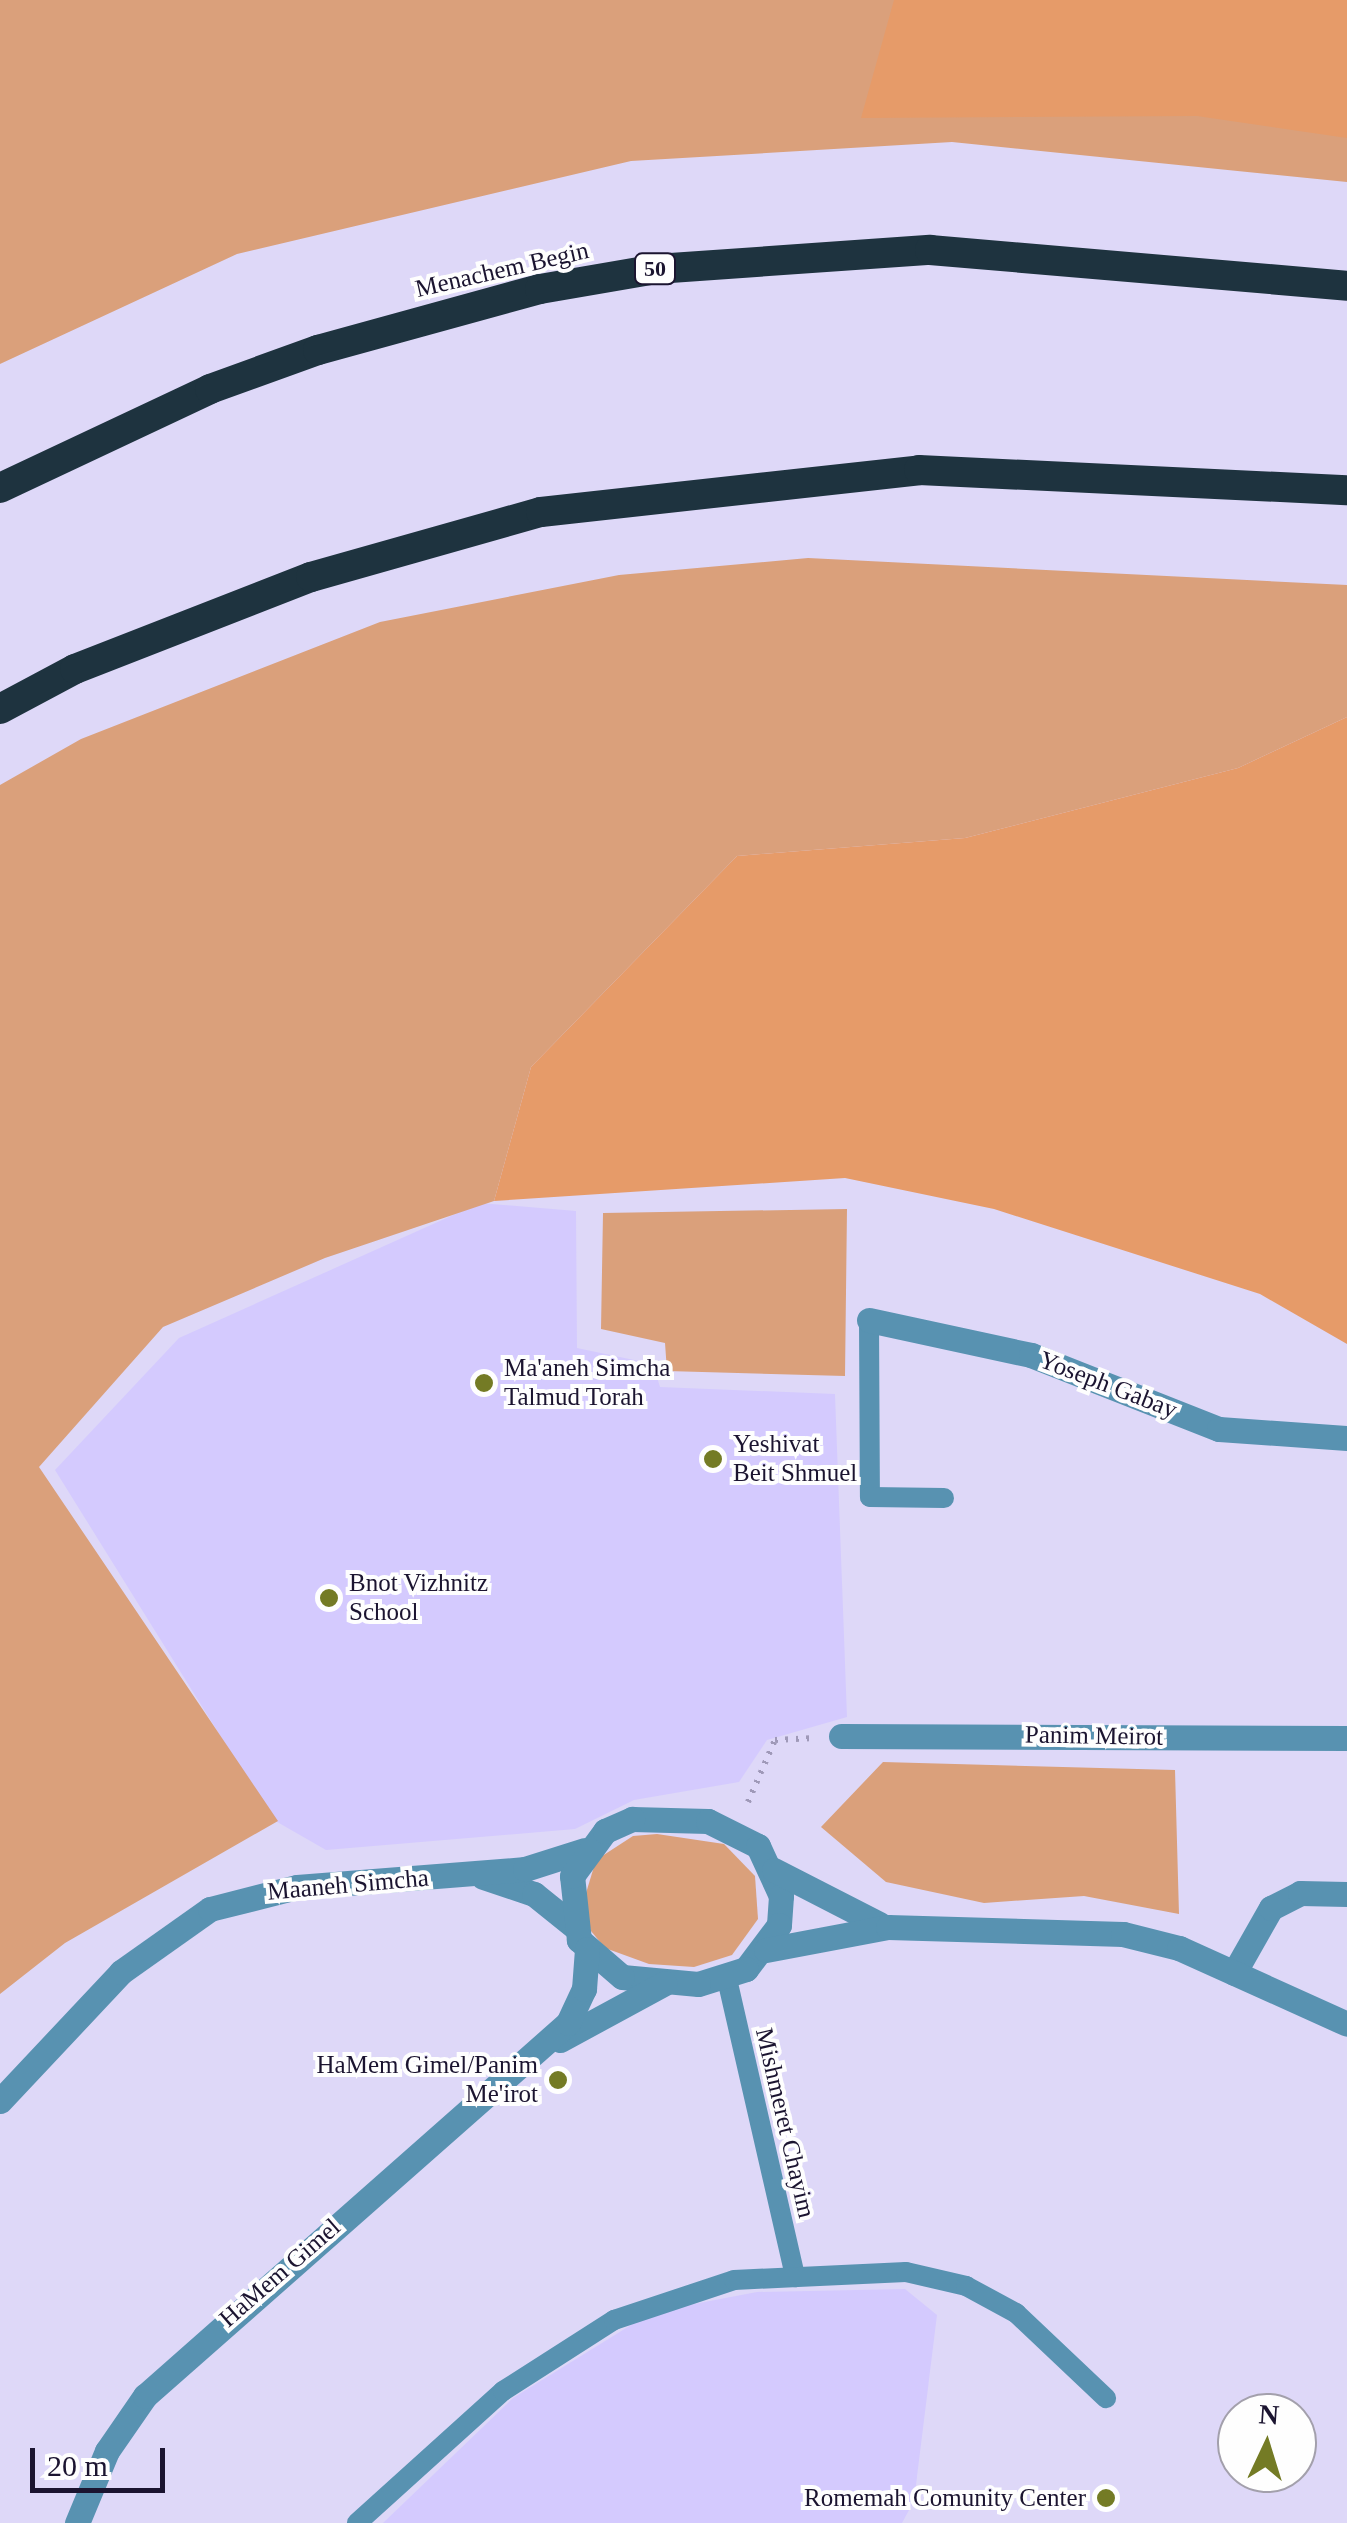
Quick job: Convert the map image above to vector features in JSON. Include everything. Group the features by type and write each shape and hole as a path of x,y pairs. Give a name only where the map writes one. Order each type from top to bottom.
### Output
{"highway":[{"name":"Menachem Begin","path":"0,488 210,389 318,350 540,289 656,269 930,250 1347,286"},
{"path":"0,709 75,669 311,577 541,512 919,470 1347,490"}],"street":[{"name":"Yoseph Gabay","path":"870,1320 1032,1355 1219,1430 1347,1438"},
{"name":"Panim Meirot","path":"841,1736 1347,1738"},
{"path":"888,1927 774,1870 735,1830 632,1819 585,1850 572,1876 574,1926 588,1950 622,1976 665,1982 727,1979 766,1950 888,1927 1124,1934 1234,1973 1347,2024"},
{"name":"Maaneh Simcha","path":"0,2100 121,1972 210,1909 297,1887 474,1873 585,1850"},
{"path":"766,1950 778,1924 774,1870"},
{"name":"Maaneh Simcha","path":"474,1873 534,1894 574,1926"},
{"path":"1234,1973 1271,1908 1300,1893 1347,1894"},
{"name":"HaMem Gimel","path":"78,2523 107,2452 146,2396 568,2023 588,1950"},
{"name":"HaMem Gimel","path":"528,2059 665,1982"}],"lane":[{"path":"870,1320 870,1497 944,1498"},
{"name":"Mishmeret Chayim","path":"727,1979 795,2277"},
{"path":"356,2523 503,2391 614,2320 688,2290 795,2277 906,2272 966,2286 1016,2314 1106,2398"}],"path":[{"path":"735,1830 775,1740 841,1736"}],"shaded area":[{"path":"0,0 1347,0 1347,182 952,142 631,161 237,254 0,364"},
{"path":"894,0 1347,0 1347,138 1197,116 861,118"},
{"path":"808,558 1347,585 1347,717 1238,768 965,838 737,856 531,1067 494,1201 325,1258 163,1327 39,1467 278,1821 65,1943 0,1994 0,785 81,739 380,622 619,575"},
{"path":"1347,717 1347,1344 1260,1294 994,1209 845,1178 494,1201 531,1067 737,856 965,838 1238,768"},
{"path":"480,1203 576,1211 577,1348 653,1364 660,1387 835,1394 847,1717 767,1740 739,1782 634,1800 575,1829 326,1850 272,1819 55,1470 179,1338"},
{"path":"847,1209 845,1376 667,1371 665,1343 601,1329 603,1213"},
{"path":"883,1762 1175,1770 1179,1914 1084,1896 984,1903 886,1882 821,1827"},
{"path":"657,1834 724,1844 755,1876 758,1919 732,1955 694,1967 649,1964 605,1948 591,1931 583,1903 596,1860 633,1836"},
{"path":"905,2289 937,2315 914,2501 902,2523 383,2523 513,2398 652,2312 757,2292"}],"place":[{"name":"Ma'aneh Simcha Talmud Torah","path":"484,1383"},
{"name":"Yeshivat Beit Shmuel","path":"713,1459"},
{"name":"Bnot Vizhnitz School","path":"329,1598"},
{"name":"HaMem Gimel/Panim Me'irot","path":"558,2080"},
{"name":"Romemah Comunity Center","path":"1106,2498"}]}
